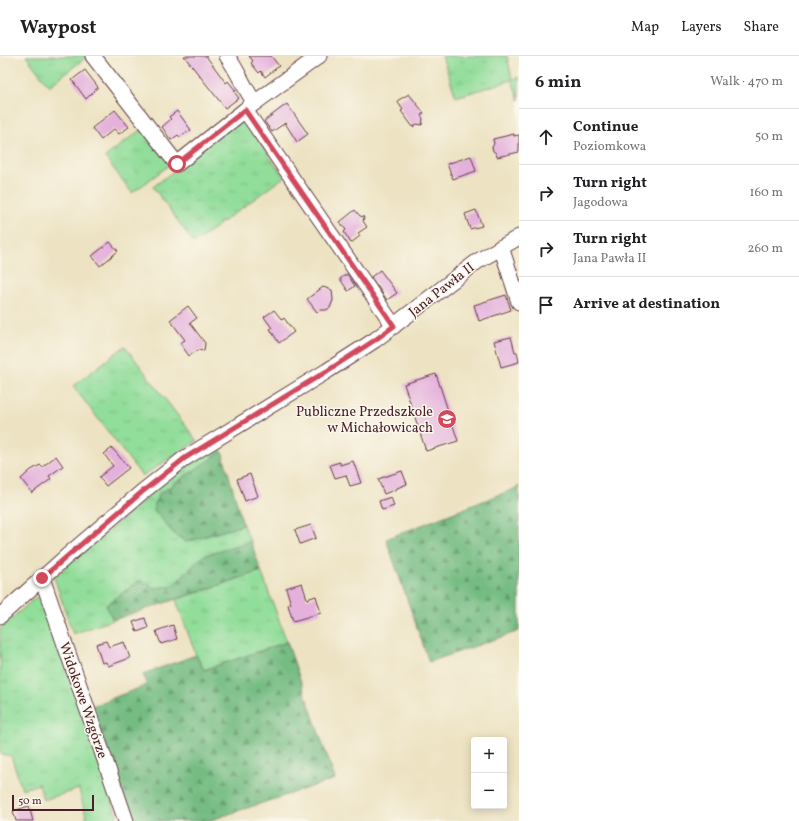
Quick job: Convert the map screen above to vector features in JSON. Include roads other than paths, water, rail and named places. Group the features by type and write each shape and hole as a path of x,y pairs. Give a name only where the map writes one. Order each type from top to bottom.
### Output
{"street":[{"path":"93,56 177,164 250,107 320,56"},
{"path":"227,56 233,64 248,94 250,107 394,326"},
{"name":"Jana Pawła II","path":"0,616 142,492 185,458 375,340 478,261 519,236"},
{"path":"501,247 519,302"},
{"name":"Widokowe Wzgórze","path":"42,578 126,821"}],"place":[{"name":"Publiczne Przedszkole w Michałowicach","path":"447,419"}]}
